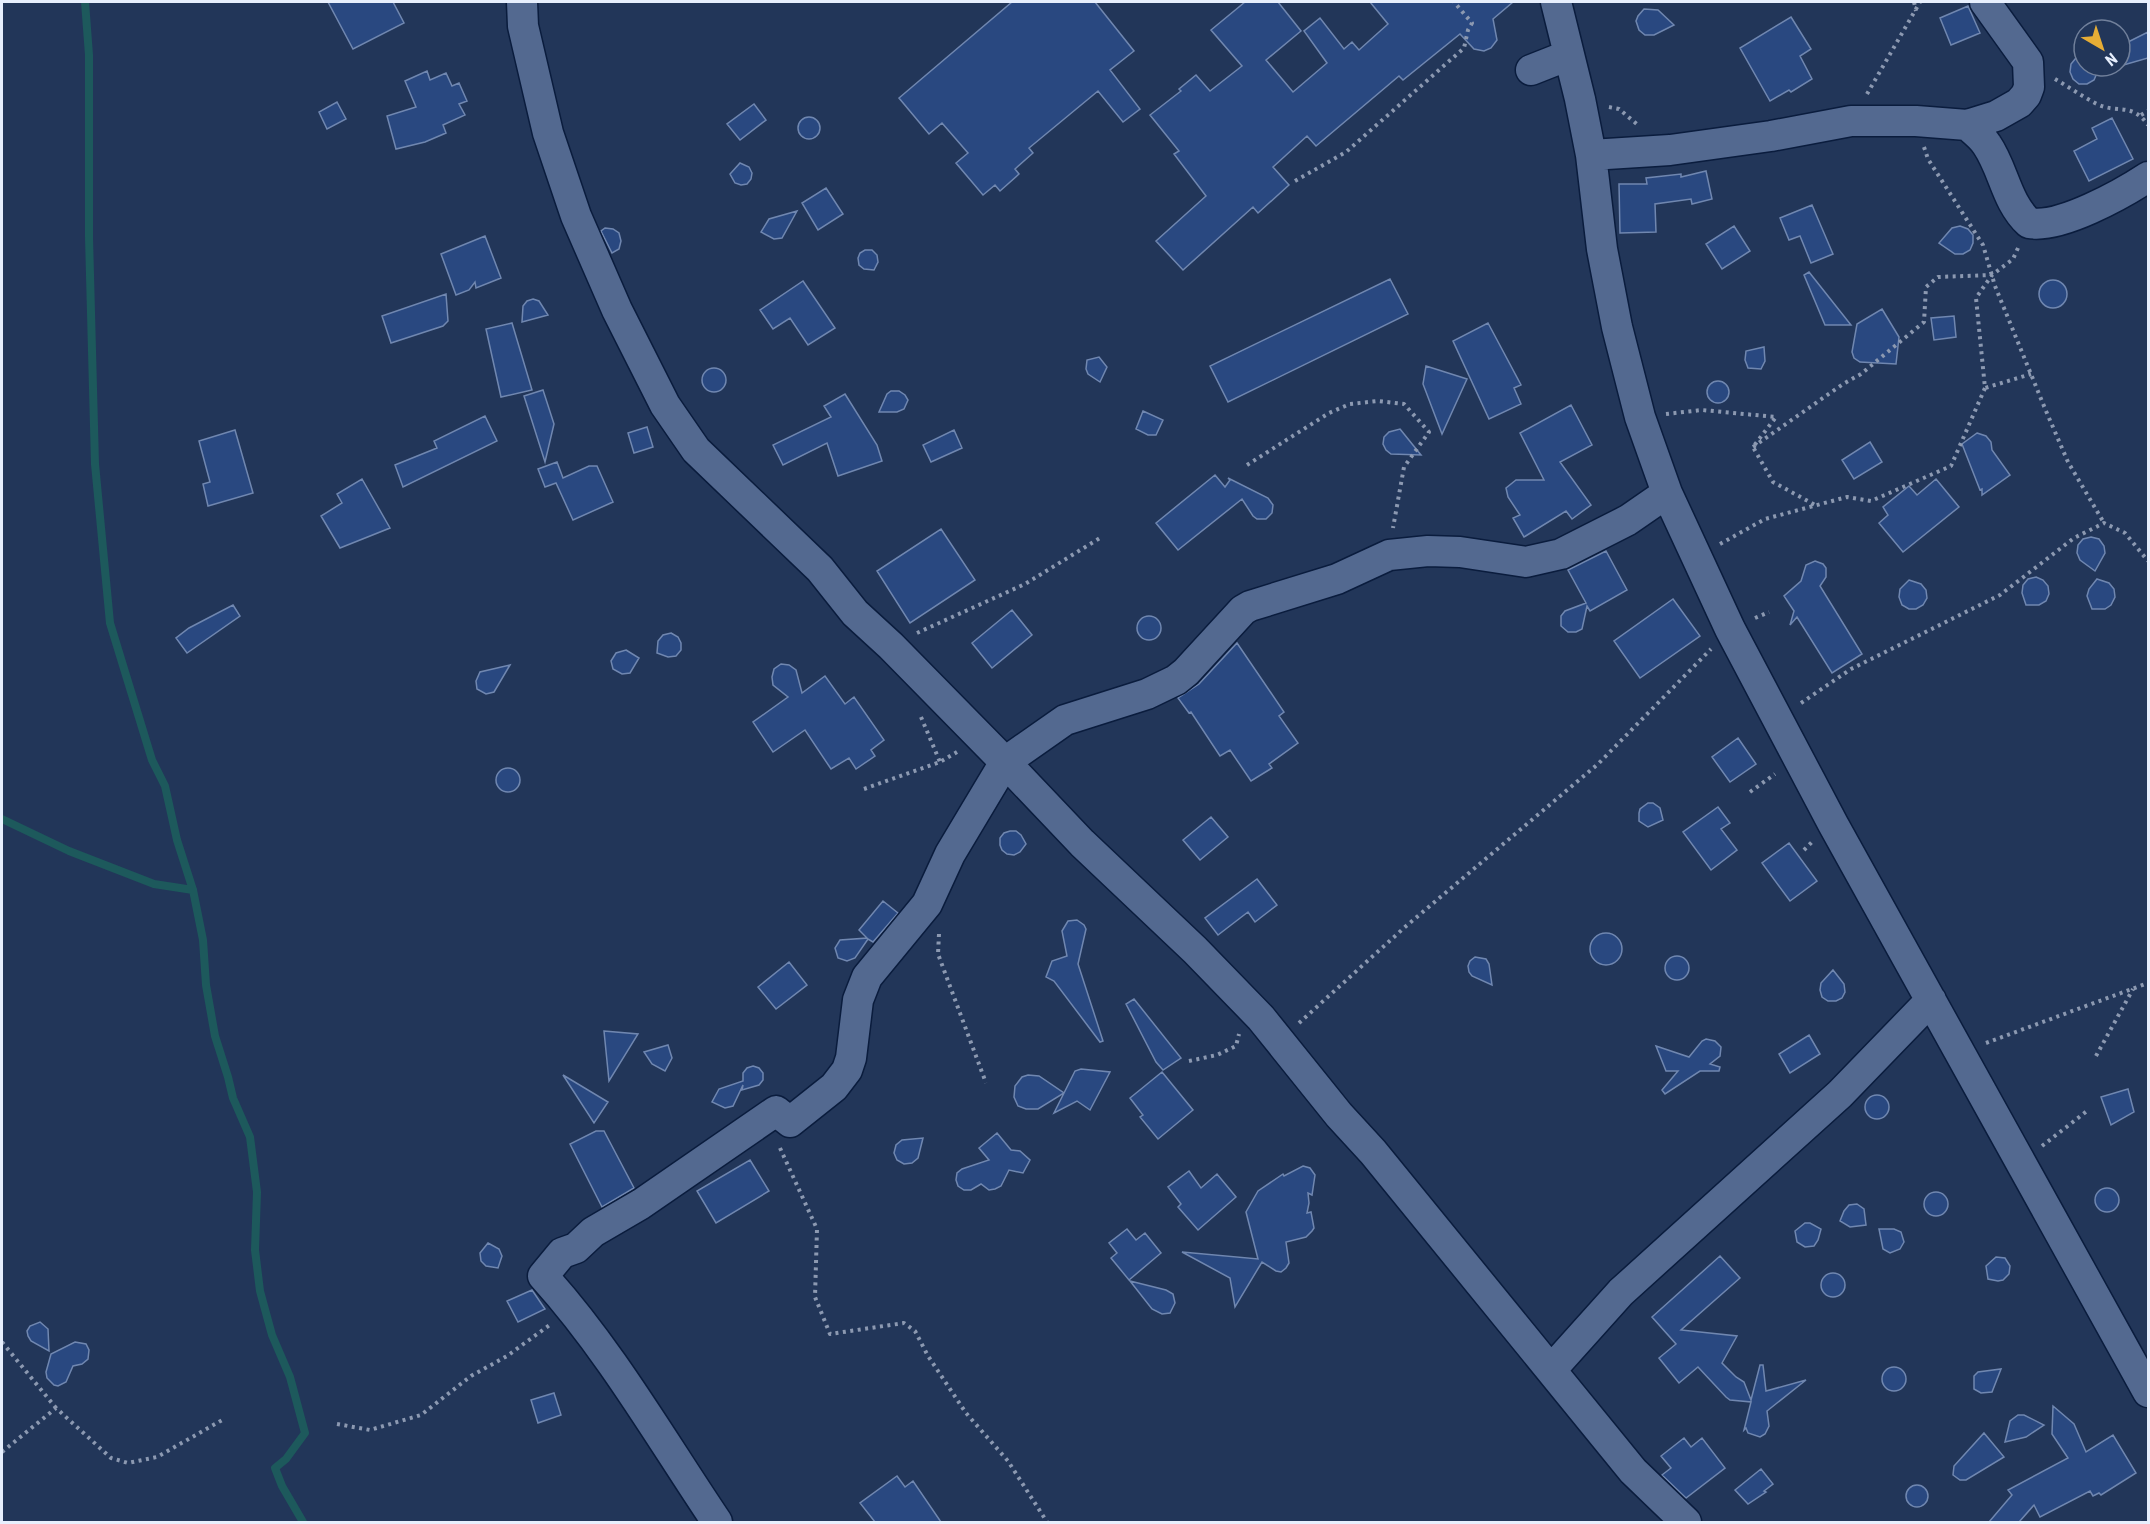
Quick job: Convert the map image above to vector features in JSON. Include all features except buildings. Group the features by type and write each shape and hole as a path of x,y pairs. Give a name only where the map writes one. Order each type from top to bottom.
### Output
{"street":[{"path":"522,2 523,26 546,123 576,216 617,309 665,405 696,450 820,569 855,613 891,646 1082,843 1195,950 1279,1040 1339,1115 1374,1152 1634,1471 1686,1522"},
{"path":"1556,2 1591,155 1602,249 1617,327 1640,417 1667,493 1730,629 1833,824 2022,1161 2148,1392"},
{"path":"1591,155 1670,150 1771,136 1851,121 1916,121 1967,125 1996,116 2019,103 2029,87 2028,62 1985,2"},
{"path":"1531,70 1569,55"},
{"path":"1967,125 1988,146 2014,205 2029,223 2043,225 2092,207 2121,194 2148,177"},
{"path":"717,1522 664,1439 572,1308 543,1275 562,1253 576,1248 593,1232 641,1204 776,1111 790,1122 834,1087 843,1077 851,1058 858,1000 867,977 927,904 950,854 1005,762 1065,720 1147,694 1176,680 1243,610 1250,606 1337,579 1389,555 1428,551 1460,552 1526,562 1561,554 1628,520 1667,493"},
{"path":"1551,1370 1621,1292 1840,1094 1931,1000"}],"path":[{"path":"1294,181 1346,152 1464,48 1472,23 1454,2"},
{"path":"1914,2 1916,12"},
{"path":"1851,121 1920,2"},
{"path":"2028,62 2100,105 2121,108 2142,115 2148,125"},
{"path":"2142,115 2148,111"},
{"path":"1916,121 1928,159 1983,245 1992,275 2068,462 2104,524 2125,533 2148,561"},
{"path":"1695,556 1766,519 1818,507 1847,497 1871,501 1951,466 1985,388 1976,298 1992,275 2013,259 2029,223"},
{"path":"1753,447 1861,374 1924,322 1926,287 1938,278 1992,275"},
{"path":"1985,388 2032,374"},
{"path":"1247,465 1329,412 1350,404 1378,400 1404,404 1429,432 1404,467 1389,555"},
{"path":"1640,417 1702,410 1776,417 1753,447"},
{"path":"1753,447 1773,483 1818,507"},
{"path":"1776,715 1807,700 1851,669 2000,595 2074,538 2104,524"},
{"path":"891,646 1025,584 1100,538"},
{"path":"1279,1040 1405,927 1598,764 1730,629 1769,612"},
{"path":"917,709 939,762"},
{"path":"864,789 939,762 963,748 976,733"},
{"path":"927,904 939,931 938,954 986,1083"},
{"path":"1959,1051 1993,1041 2148,983"},
{"path":"2097,1056 2133,989"},
{"path":"1189,1061 1217,1055 1236,1047 1240,1030"},
{"path":"776,1111 781,1150 817,1229 814,1297 830,1334 904,1323 915,1331 927,1356 966,1413 1008,1461 1047,1522"},
{"path":"2022,1161 2087,1112"},
{"path":"337,1424 370,1430 421,1415 471,1376 507,1356 572,1308"},
{"path":"2,1342 56,1408 111,1458 128,1463 157,1457 224,1419"},
{"path":"2,1452 56,1408"}],"waterway":[{"path":"85,2 89,55 89,237 95,464 110,623 152,760 165,786 177,840 193,890 203,940 206,985 215,1036 233,1098 250,1137 257,1192 255,1250 260,1291 272,1335 290,1377 305,1433 286,1459 275,1468 282,1486 303,1522"},
{"path":"2,819 69,851 154,884 193,890"}]}
